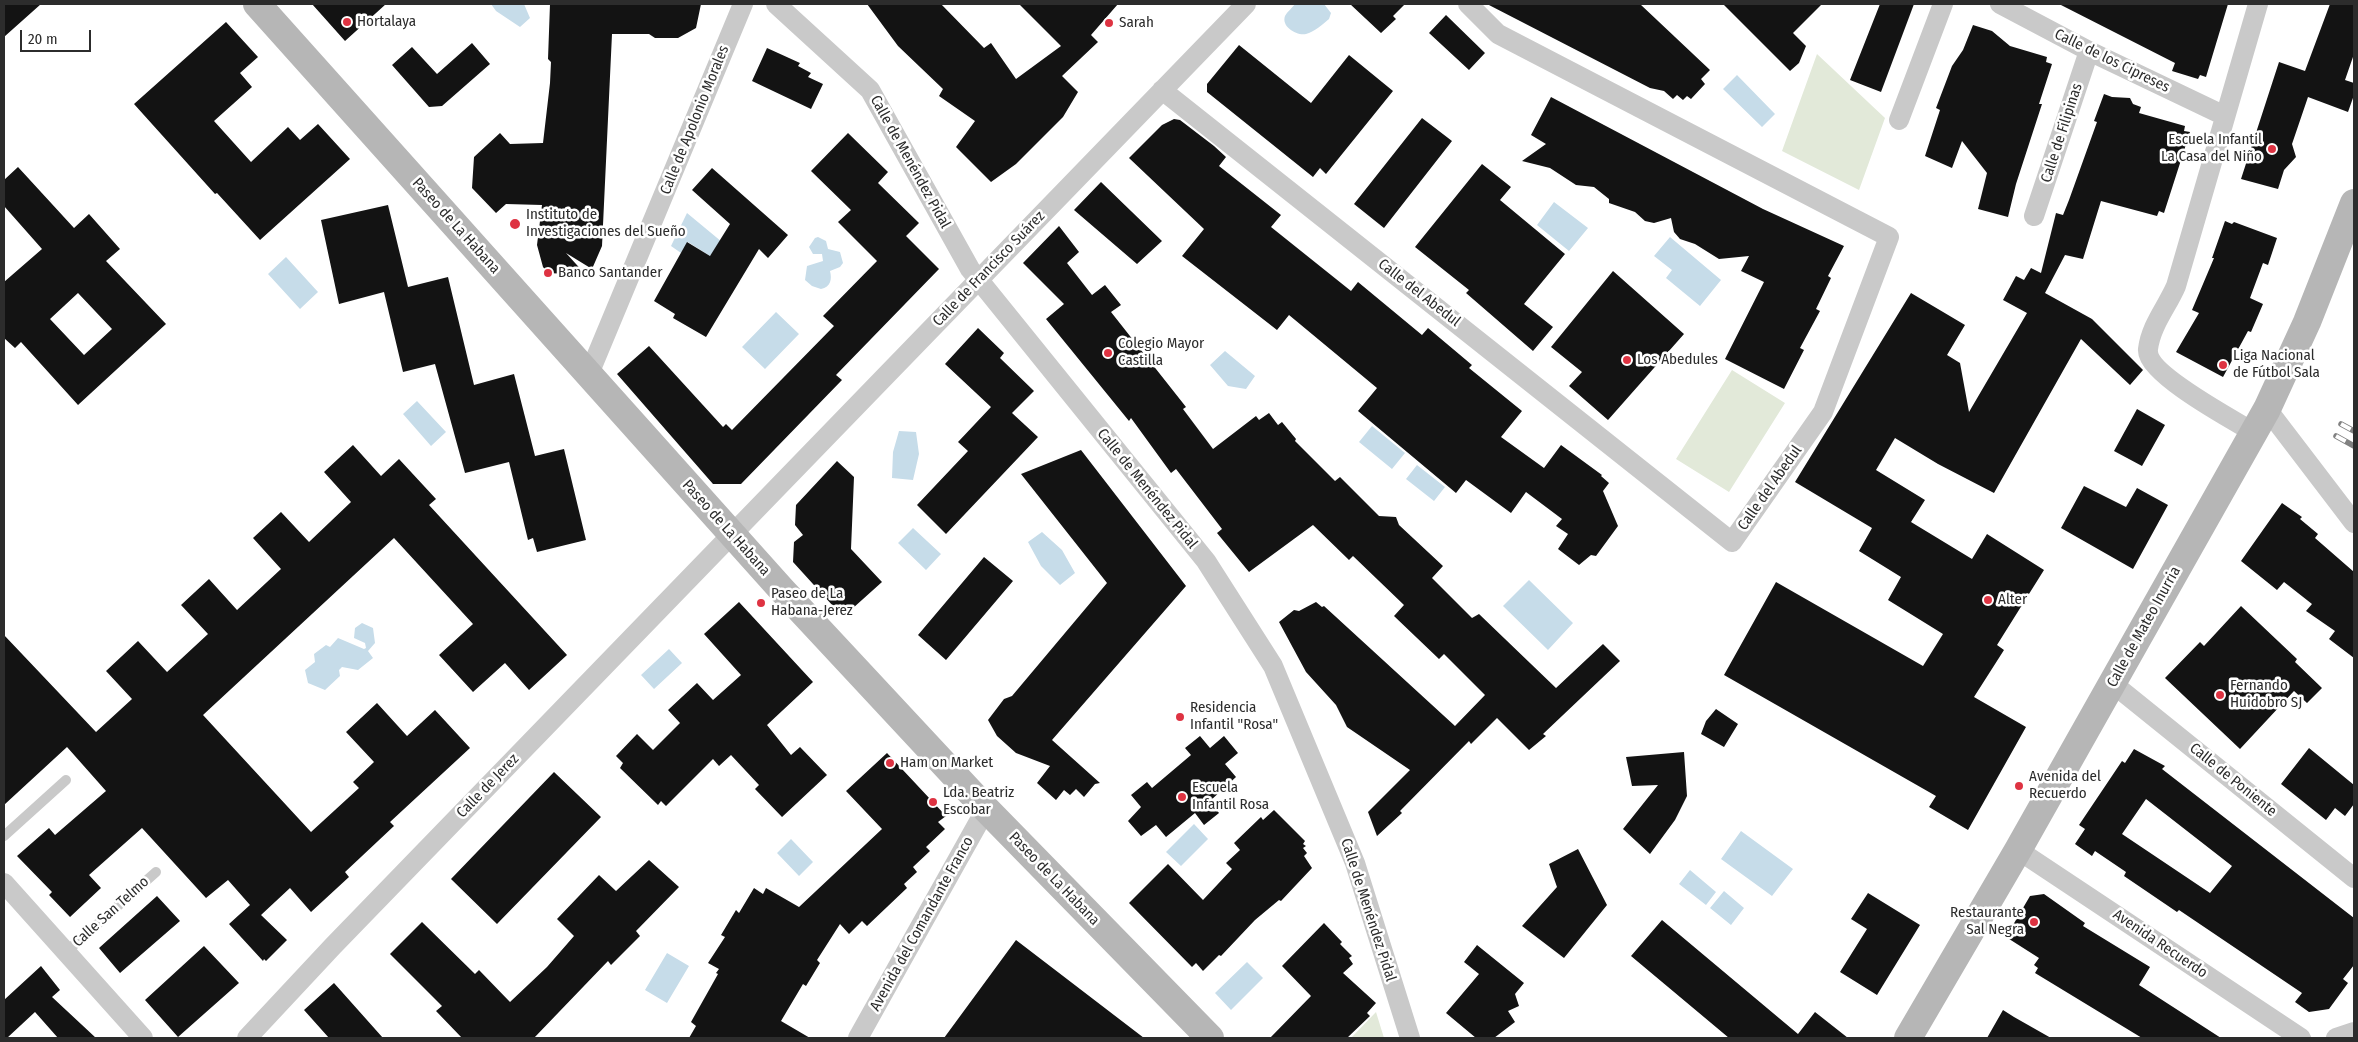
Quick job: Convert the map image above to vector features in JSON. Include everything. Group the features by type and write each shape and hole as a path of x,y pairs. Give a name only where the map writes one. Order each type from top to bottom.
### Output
{"street":[{"name":"Paseo de La Habana","path":"257,4 731,535 986,809 1210,1038"},
{"name":"Calle de Apolonio Morales","path":"589,374 743,4"},
{"name":"Calle de Menéndez Pidal","path":"776,4 870,90 978,280 1206,561 1273,666 1355,863 1410,1038"},
{"name":"Calle de Francisco Suárez","path":"731,535 1246,4"},
{"name":"Calle del Abedul","path":"1162,90 1732,542 1823,412 1889,238 1498,34 1468,4"},
{"path":"1899,120 1943,4"},
{"name":"Calle de los Cipreses","path":"2000,4 2089,51 2225,116"},
{"path":"2253,432 2220,413 2162,374 2150,360 2148,350 2159,315 2176,286 2258,4"},
{"name":"Calle de Filipinas","path":"2034,216 2089,51"},
{"name":"Calle de Mateo Inurria","path":"1908,1038 2018,850 2267,409 2307,322 2354,203"},
{"path":"2267,409 2354,523"},
{"name":"Calle de Jerez","path":"247,1038 731,535"},
{"name":"Calle de Poniente","path":"2112,683 2354,878"},
{"name":"Avenida del Comandante Franco","path":"858,1038 986,809"},
{"name":"Avenida Recuerdo","path":"2018,850 2302,1038"},
{"name":"Calle San Telmo","path":"4,883 143,1038"},
{"path":"2336,1038 2354,1032"}],"lane":[{"path":"4,836 66,780"},
{"name":"Calle San Telmo","path":"66,952 156,872"}],"green space":[{"path":"1817,54 1885,118 1859,190 1782,151"},
{"path":"1732,370 1785,403 1729,492 1676,459"},
{"path":"1376,1012 1384,1038 1351,1038"}],"water":[{"path":"491,4 524,4 530,18 520,27 496,11"},
{"path":"1295,4 1324,4 1331,13 1329,19 1309,33 1298,34 1285,24 1284,20 1286,14"},
{"path":"1737,75 1775,114 1762,127 1723,89"},
{"path":"1554,202 1588,228 1569,251 1537,225"},
{"path":"687,213 722,242 710,256 688,242 681,253 671,246"},
{"path":"818,237 826,241 828,249 840,252 843,263 840,267 830,271 830,282 821,289 812,286 805,280 807,266 823,261 822,254 813,254 809,247 815,238"},
{"path":"1670,237 1721,280 1700,306 1666,278 1672,270 1654,256"},
{"path":"286,257 318,292 300,309 268,274"},
{"path":"776,312 799,334 765,369 742,347"},
{"path":"1225,351 1255,376 1246,389 1228,386 1210,365"},
{"path":"417,401 446,432 431,446 403,414"},
{"path":"1372,426 1405,453 1392,469 1359,442"},
{"path":"899,431 916,432 919,454 913,480 892,478 893,452"},
{"path":"1417,465 1445,487 1434,501 1406,479"},
{"path":"913,528 941,554 926,570 898,543"},
{"path":"1042,532 1062,550 1075,573 1060,585 1041,566 1028,542"},
{"path":"1529,580 1573,623 1548,650 1503,606"},
{"path":"362,623 373,628 375,643 368,651 373,658 358,670 342,667 339,670 340,676 325,690 308,683 305,670 315,662 314,654 326,645 330,647 338,638 364,649 366,648 365,643 354,638 355,628"},
{"path":"669,649 682,663 654,689 641,675"},
{"path":"1194,824 1208,839 1181,866 1166,852"},
{"path":"1741,831 1793,869 1772,896 1721,859"},
{"path":"791,839 813,862 799,876 777,853"},
{"path":"1690,870 1716,892 1706,905 1679,884"},
{"path":"1724,891 1744,908 1731,925 1710,908"},
{"path":"667,953 689,966 667,1003 645,990"},
{"path":"1247,962 1263,978 1231,1010 1215,993"}],"building":[{"path":"4,4 41,4 4,37"},
{"name":"Hortalaya","path":"312,4 386,4 345,41"},
{"path":"550,4 701,4 696,28 678,38 655,38 649,34 612,34 602,246 592,269 566,253 586,275 548,273 543,267 537,245 542,205 506,204 496,213 472,188 474,157 500,133 510,144 543,143 550,83 551,62 548,59"},
{"path":"867,4 941,4 984,48 991,43 1016,79 1061,46 1019,4 1118,4 1091,35 1098,42 1062,76 1078,92 1063,117 1016,164 991,182 956,147 975,121 939,96 943,89 898,46"},
{"path":"1350,4 1405,4 1393,16 1396,19 1381,33"},
{"path":"1487,4 1640,4 1710,70 1701,79 1705,84 1691,99 1687,96 1683,100 1677,95 1673,99 1664,91 1650,88"},
{"path":"1723,4 1822,4 1793,33 1806,46 1799,63 1790,71"},
{"path":"1880,4 1914,4 1881,92 1850,80"},
{"path":"2059,4 2228,4 2206,77 2200,75 2198,79 2172,71 2175,63"},
{"path":"2330,4 2354,4 2354,54 2345,80 2354,83 2354,95 2348,112 2308,97 2292,144 2296,157 2284,170 2278,189 2241,179 2279,62 2305,71"},
{"path":"1446,15 1485,53 1469,70 1429,33"},
{"path":"226,22 258,57 240,73 252,87 214,121 251,162 288,127 300,140 318,124 350,159 260,240 217,193 215,194 134,104"},
{"path":"1973,25 1992,31 2010,46 2047,57 2046,62 2052,64 2008,217 1978,209 1987,173 1962,141 1952,168 1925,156 1940,110 1936,108 1952,66 1963,50"},
{"path":"472,43 490,64 442,106 429,107 392,65 412,47 437,74"},
{"path":"1239,45 1311,103 1349,55 1393,91 1326,174 1320,168 1313,177 1207,92 1207,84"},
{"path":"767,48 800,63 798,66 811,73 808,77 823,84 811,109 752,81"},
{"path":"2104,94 2112,97 2130,98 2133,104 2141,107 2139,113 2185,126 2184,131 2190,132 2164,213 2159,211 2157,216 2101,201 2083,259 2065,255 2045,293 2092,319 2143,370 2130,385 2081,339 1994,493 1938,464 1895,438 1876,470 1925,500 1911,522 1972,559 1987,534 2044,570 1997,645 2004,650 1974,697 2026,727 1968,830 1929,807 1936,796 1724,675 1776,582 1923,666 1943,634 1888,600 1901,577 1859,551 1872,528 1795,482 1911,293 1965,325 1947,355 1960,363 1969,412 2027,313 2003,300 2016,276 2024,280 2031,268 2041,273 2056,213 2063,215 2097,122 2094,121"},
{"path":"1551,97 1763,209 1844,246 1828,276 1831,278 1816,309 1820,311 1800,348 1804,350 1784,389 1725,359 1764,282 1741,271 1749,256 1719,259 1695,244 1680,239 1674,232 1671,218 1654,223 1645,221 1635,212 1609,203 1609,199 1594,187 1576,185 1550,168 1522,161 1546,144 1531,135"},
{"path":"1422,118 1452,141 1384,228 1354,204"},
{"path":"1174,119 1180,120 1214,146 1226,157 1219,166 1281,215 1271,227 1351,291 1358,282 1422,335 1428,328 1472,365 1469,368 1522,411 1501,437 1544,468 1561,445 1602,475 1609,483 1603,491 1618,526 1596,556 1591,555 1579,565 1558,549 1568,534 1556,526 1562,519 1526,492 1511,513 1466,480 1456,493 1358,411 1377,388 1289,315 1277,330 1182,256 1204,229 1129,158 1162,125"},
{"path":"848,133 888,172 878,183 919,223 906,236 939,269 836,375 842,380 741,484 713,484 617,374 649,346 723,427 726,424 732,430 834,326 823,316 877,261 838,222 851,210 811,171"},
{"path":"1482,164 1511,187 1500,200 1565,254 1524,304 1553,327 1533,351 1466,293 1469,290 1415,247"},
{"path":"18,167 74,228 89,214 120,249 106,261 166,324 78,405 21,342 15,348 4,338 4,282 42,249 4,206 4,180","holes":["78,293 112,329 84,355 50,319"]},
{"path":"712,168 788,235 768,258 759,249 706,337 673,318 675,314 654,301 687,242 710,256 730,224 692,190"},
{"path":"1101,182 1162,241 1137,264 1074,210"},
{"path":"388,205 408,287 448,277 474,385 514,374 535,456 564,449 586,540 537,552 533,538 528,540 509,462 465,473 435,364 403,372 384,292 339,304 321,220"},
{"path":"2225,221 2232,224 2234,222 2277,238 2268,265 2263,263 2250,298 2263,304 2251,332 2248,331 2223,377 2176,352 2199,313 2192,310 2214,258 2212,258"},
{"path":"1059,226 1079,252 1067,263 1092,295 1105,285 1121,305 1111,312 1186,407 1183,409 1213,449 1256,416 1259,420 1269,413 1278,425 1282,422 1296,439 1295,441 1335,481 1340,477 1379,516 1396,517 1399,525 1443,566 1432,578 1472,618 1479,614 1556,688 1603,644 1620,661 1543,734 1546,736 1529,750 1497,718 1471,744 1469,741 1400,811 1402,813 1377,836 1368,812 1410,770 1347,727 1336,705 1306,672 1279,622 1294,610 1299,611 1316,602 1322,607 1324,606 1455,726 1485,695 1444,654 1439,659 1394,616 1404,605 1353,556 1349,560 1313,525 1249,572 1217,533 1222,529 1176,469 1171,473 1131,418 1129,421 1046,319 1064,304 1023,263"},
{"name":"Los Abedules","path":"1613,271 1684,334 1608,420 1569,386 1582,372 1551,347"},
{"path":"978,328 1004,353 1000,358 1034,391 1012,413 1038,437 946,534 917,505 968,451 958,442 991,407 945,364"},
{"path":"2137,409 2165,425 2142,466 2114,451"},
{"path":"353,445 381,476 399,459 436,499 429,505 567,655 529,690 505,663 473,692 439,655 473,624 394,538 203,715 311,832 359,788 353,782 374,762 346,732 377,703 407,736 435,710 470,748 390,822 394,826 345,872 349,877 311,912 290,888 261,915 287,940 266,961 264,959 263,961 229,924 250,905 228,880 206,898 142,828 89,875 101,888 70,917 49,895 52,892 17,856 49,828 55,835 106,791 67,747 4,805 4,635 96,732 132,699 106,671 138,641 167,672 208,634 181,605 209,579 237,610 281,569 253,538 281,512 309,542 351,502 324,472"},
{"path":"1081,450 1186,586 1052,740 1100,783 1095,784 1084,797 1076,789 1070,795 1064,790 1056,800 1037,783 1050,766 1016,753 997,736 988,720 1004,699 1012,696 1107,583 1021,474"},
{"path":"837,461 854,477 851,549 882,582 843,617 793,562 794,542 803,535 795,525 796,505"},
{"path":"2084,486 2126,507 2137,488 2168,505 2133,569 2061,528"},
{"path":"2282,503 2302,517 2300,519 2318,534 2315,538 2354,572 2354,658 2329,639 2335,631 2306,611 2312,604 2284,582 2277,590 2241,561"},
{"path":"984,557 1013,581 946,660 918,635"},
{"path":"739,602 813,682 767,725 791,755 800,747 827,775 782,817 755,789 759,785 731,755 719,766 713,759 666,806 661,801 658,805 620,768 623,763 616,756 637,734 653,750 680,723 668,710 697,683 713,700 741,675 704,634"},
{"path":"2241,606 2297,659 2295,662 2322,688 2307,703 2294,691 2240,749 2165,678 2200,642 2204,646"},
{"path":"1716,709 1738,724 1724,747 1701,734 1706,721"},
{"name":"Escuela Infantil Rosa","path":"1200,736 1210,748 1224,736 1238,753 1225,764 1236,777 1210,801 1219,813 1204,825 1195,813 1166,837 1156,825 1141,836 1128,821 1141,807 1131,795 1147,782 1152,788 1191,755 1185,748"},
{"path":"2309,748 2354,785 2354,804 2345,816 2335,808 2326,820 2281,784"},
{"path":"2134,749 2165,766 2162,769 2354,918 2354,965 2343,979 2348,983 2329,1009 2309,1012 2295,1002 2302,993 2179,910 2177,912 2124,876 2126,872 2095,851 2092,856 2075,844 2085,829 2079,825 2122,761 2125,763","holes":["2146,799 2232,866 2210,893 2122,834"]},
{"path":"1684,752 1687,796 1675,820 1650,854 1623,829 1658,785 1632,786 1626,757"},
{"path":"887,753 946,816 938,822 945,829 926,847 930,851 913,867 917,872 904,884 907,888 867,926 862,921 849,934 840,924 817,960 820,963 806,986 803,984 781,1021 810,1038 689,1038 696,1026 691,1022 718,974 716,973 719,969 708,963 725,937 721,935 736,910 739,913 754,888 763,894 766,888 799,907 882,829 846,791"},
{"path":"554,772 601,817 497,924 451,879"},
{"path":"1274,810 1305,841 1303,844 1306,846 1303,848 1307,853 1304,856 1312,868 1281,901 1279,900 1255,920 1221,956 1219,955 1203,971 1196,963 1192,967 1129,903 1168,864 1203,900 1232,869 1226,863 1240,850 1234,843 1261,817 1263,820"},
{"path":"1578,849 1607,905 1564,958 1522,926 1557,887 1549,864"},
{"path":"649,860 679,887 636,931 640,936 611,965 608,961 534,1038 462,1038 436,1011 442,1006 390,954 422,922 475,974 479,970 510,1002 547,967 574,936 557,919 599,875 616,891"},
{"path":"1868,893 1920,925 1877,995 1840,972 1867,929 1851,919"},
{"path":"2044,894 2085,923 2083,926 2150,967 2139,985 2221,1038 2142,1038 2035,973 2038,968 2034,965 2039,958 2006,937 2030,896"},
{"path":"157,896 180,921 120,973 99,948"},
{"path":"1662,920 1798,1034 1815,1012 1848,1038 1729,1038 1631,956"},
{"path":"1324,923 1352,956 1349,958 1353,964 1343,973 1376,1003 1367,1013 1370,1016 1347,1038 1270,1038 1311,996 1282,966"},
{"path":"1016,940 1144,1038 944,1038"},
{"path":"1477,945 1524,983 1515,994 1519,1006 1508,1011 1515,1022 1494,1038 1476,1038 1446,1013 1479,974 1464,962"},
{"path":"204,946 239,983 178,1037 145,1000"},
{"path":"41,966 60,990 52,997 96,1038 58,1038 35,1012 7,1038 4,1038 4,1000"},
{"path":"334,983 383,1038 329,1038 304,1010"},
{"path":"2003,1010 2014,1017 2051,1038 1987,1038"}],"railway":[{"path":"2341,424 2354,431"},
{"path":"2336,436 2354,446"}],"place":[{"name":"Hortalaya","path":"347,22"},
{"name":"Sarah","path":"1109,23"},
{"name":"Escuela Infantil La Casa del Niño","path":"2272,149"},
{"name":"Instituto de Investigaciones del Sueño","path":"515,224"},
{"name":"Banco Santander","path":"548,273"},
{"name":"Colegio Mayor Castilla","path":"1108,353"},
{"name":"Los Abedules","path":"1627,360"},
{"name":"Liga Nacional de Fútbol Sala","path":"2223,365"},
{"name":"Alter","path":"1988,600"},
{"name":"Paseo de La Habana-Jerez","path":"761,603"},
{"name":"Fernando Huidobro SJ","path":"2220,695"},
{"name":"Residencia Infantil \"Rosa\"","path":"1180,717"},
{"name":"Ham on Market","path":"890,763"},
{"name":"Avenida del Recuerdo","path":"2019,786"},
{"name":"Escuela Infantil Rosa","path":"1182,797"},
{"name":"Lda. Beatriz Escobar","path":"933,802"},
{"name":"Restaurante Sal Negra","path":"2034,922"}]}
